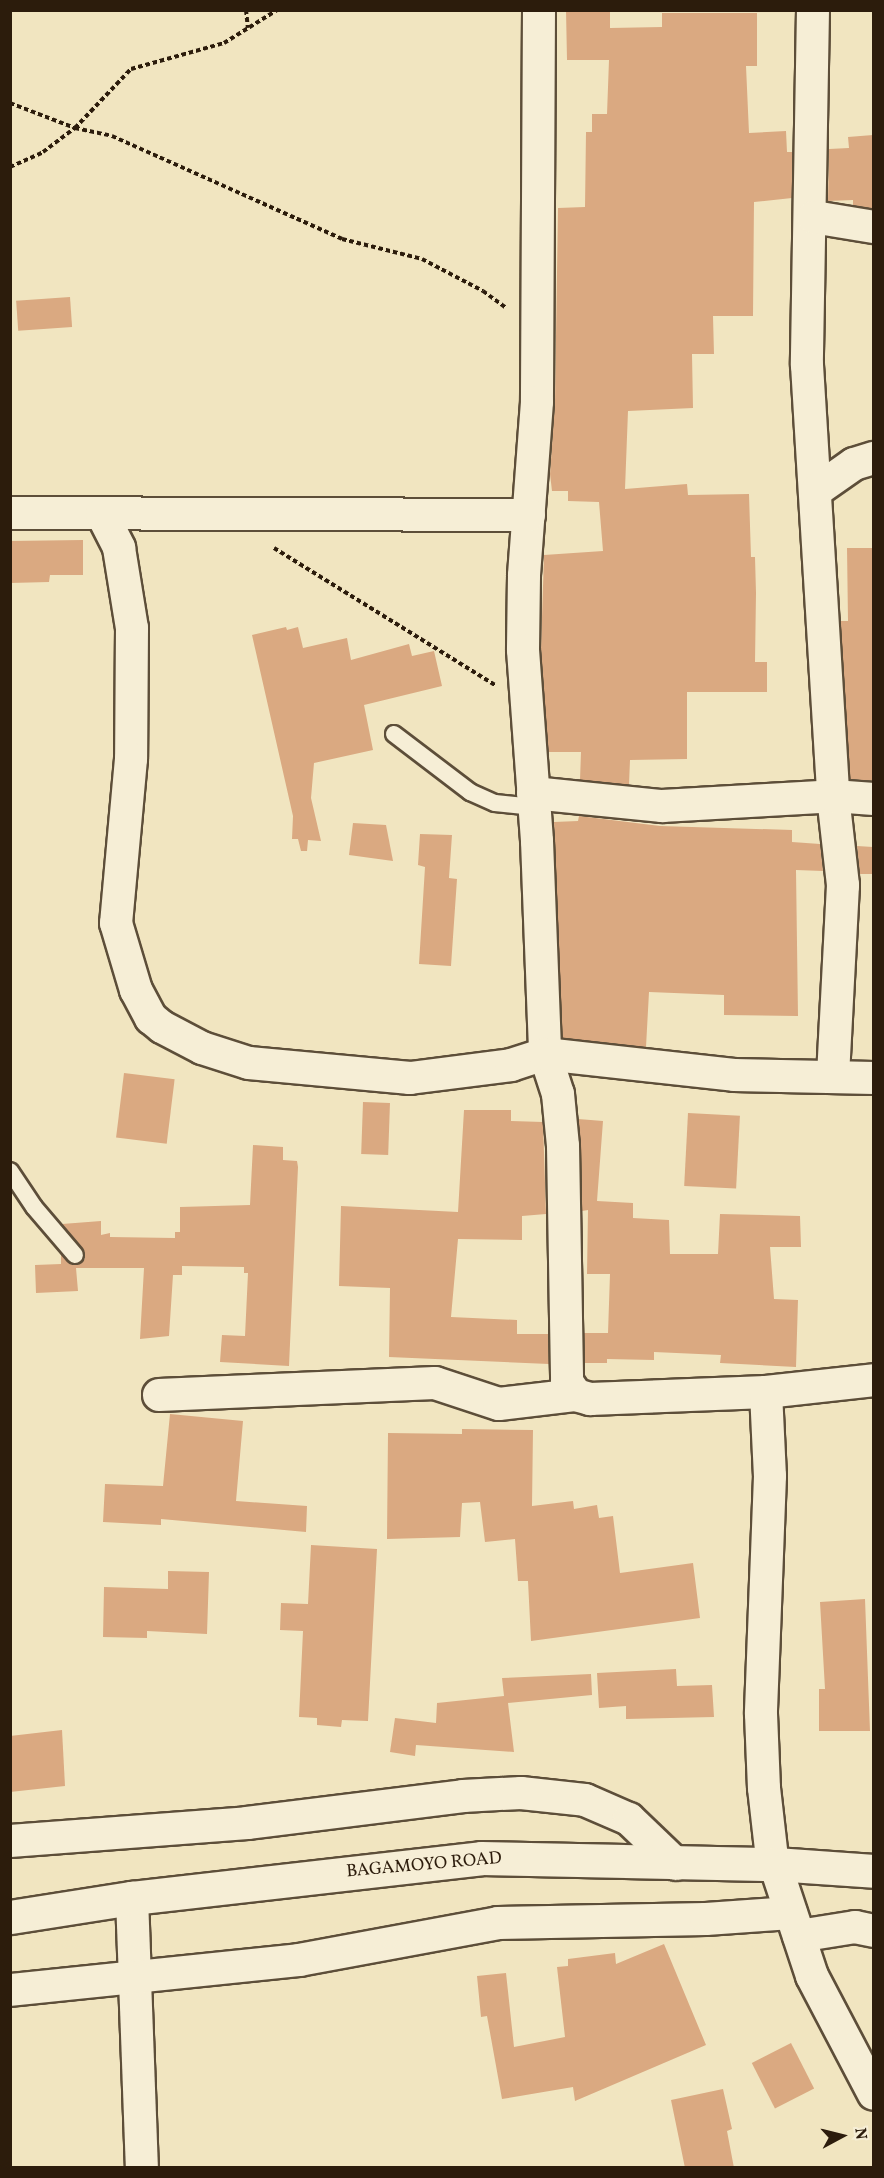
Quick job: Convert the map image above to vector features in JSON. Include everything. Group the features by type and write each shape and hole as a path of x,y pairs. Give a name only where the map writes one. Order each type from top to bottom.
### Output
{"main road":[{"name":"BAGAMOYO ROAD","path":"10,1917 132,1898 481,1858 774,1865 873,1871"}],"street":[{"path":"539,10 537,402 523,650 533,800 545,1054 558,1094 563,1146 567,1383 576,1395"},
{"path":"813,10 813,217 807,365 818,490 833,796 843,885 833,1077"},
{"path":"813,217 873,227"},
{"path":"818,490 854,464 873,458"},
{"path":"10,513 529,515"},
{"path":"102,514 119,548 132,627 131,759 117,923 136,990 151,1018 176,1036 249,1063 329,1072 410,1078 511,1065 545,1054 734,1075 873,1078"},
{"path":"533,800 662,806 833,796 873,799"},
{"path":"159,1395 435,1383 499,1404 576,1395 609,1399 766,1392 873,1380"},
{"path":"766,1392 770,1476 761,1714 764,1788 774,1865 812,1976 873,2094"},
{"path":"10,1841 247,1823 463,1796 521,1793 585,1800 629,1819 676,1864"},
{"path":"132,1898 133,1980 142,2168"},
{"path":"10,1990 133,1980 299,1960 498,1923 706,1919 855,1927 873,1931"}],"lane":[{"path":"394,734 470,792 495,803 533,800"},
{"path":"10,1171 34,1207 75,1255"}],"path":[{"path":"246,10 248,28"},
{"path":"10,167 43,153 75,128 131,69 224,43 277,10"},
{"path":"10,103 75,128 123,140 342,239 422,259 483,291 537,332"},
{"path":"264,541 506,692"}],"building":[{"path":"566,10 610,10 610,28 662,27 662,13 757,13 757,66 746,66 749,133 786,131 787,152 793,152 792,198 754,202 753,316 713,316 714,354 692,354 693,408 628,411 625,489 687,484 688,495 749,494 751,557 755,557 755,662 767,662 767,692 687,692 687,759 630,760 629,785 580,780 581,752 548,752 541,649 544,555 603,551 599,502 568,501 568,491 552,491 550,474 555,402 558,208 585,207 586,132 592,132 592,114 607,114 609,60 567,60"},
{"path":"873,135 873,209 853,205 853,200 828,201 829,149 849,148 848,137"},
{"path":"70,297 72,327 18,331 16,301"},
{"path":"83,540 83,575 50,575 49,582 10,583 10,541"},
{"path":"847,548 873,548 873,781 850,779 840,621 848,621"},
{"path":"286,627 287,630 298,627 303,648 347,638 351,660 409,644 412,656 434,651 442,686 364,705 373,750 314,763 311,798 321,841 308,840 307,851 301,851 298,839 292,839 293,816 252,635"},
{"path":"579,816 660,826 792,830 792,842 820,844 823,871 796,870 798,1016 724,1015 724,995 649,992 646,1047 562,1038 554,822 578,821"},
{"path":"353,823 386,825 393,861 349,855"},
{"path":"420,834 452,835 449,878 457,879 451,966 419,964 425,867 418,865"},
{"path":"857,846 873,847 873,874 860,874"},
{"path":"124,1073 175,1079 167,1144 116,1138"},
{"path":"363,1102 390,1103 388,1155 361,1154"},
{"path":"464,1110 511,1110 511,1121 543,1122 546,1214 522,1216 522,1240 458,1239 451,1317 517,1320 517,1334 548,1334 549,1364 389,1357 390,1288 339,1286 341,1206 458,1212"},
{"path":"688,1113 740,1116 736,1189 684,1186"},
{"path":"578,1119 603,1121 597,1201 633,1203 633,1218 669,1220 670,1254 718,1254 720,1214 800,1216 801,1247 770,1247 774,1299 798,1300 796,1367 720,1363 721,1355 654,1352 654,1360 607,1359 607,1363 585,1363 584,1333 608,1333 610,1274 587,1274 588,1210 582,1211"},
{"path":"253,1145 283,1147 283,1160 297,1161 298,1167 289,1366 220,1362 222,1335 245,1336 248,1273 244,1273 244,1267 182,1266 182,1275 173,1275 169,1336 140,1339 144,1268 76,1268 78,1291 36,1293 35,1265 61,1264 61,1254 72,1265 85,1259 83,1249 62,1224 101,1221 101,1235 110,1233 110,1237 175,1238 175,1232 180,1232 180,1207 250,1205"},
{"path":"170,1414 243,1421 236,1501 307,1506 306,1532 161,1519 161,1525 103,1522 105,1484 163,1486"},
{"path":"462,1429 533,1430 532,1506 573,1501 574,1509 597,1505 599,1518 613,1516 620,1573 693,1563 700,1618 531,1641 528,1581 518,1581 515,1539 485,1542 480,1502 462,1503 460,1537 387,1539 388,1433 462,1434"},
{"path":"311,1545 377,1549 368,1721 342,1720 341,1727 317,1725 317,1718 299,1717 303,1631 280,1630 281,1603 308,1604"},
{"path":"168,1571 209,1572 207,1634 147,1631 147,1638 103,1637 104,1587 168,1589"},
{"path":"865,1599 870,1731 819,1731 819,1689 825,1689 820,1602"},
{"path":"676,1669 677,1686 712,1685 714,1717 626,1719 626,1706 599,1708 597,1673"},
{"path":"591,1674 592,1695 508,1703 514,1752 416,1745 415,1756 390,1752 395,1718 436,1723 437,1703 504,1696 502,1678"},
{"path":"62,1730 65,1786 10,1792 10,1736"},
{"path":"664,1944 706,2045 575,2101 573,2087 502,2099 487,2016 481,2017 477,1976 506,1973 514,2047 565,2037 557,1967 568,1966 568,1959 615,1953 616,1964"},
{"path":"791,2043 814,2088 775,2108 752,2063"},
{"path":"723,2089 732,2129 727,2131 734,2168 685,2168 671,2100"}]}
